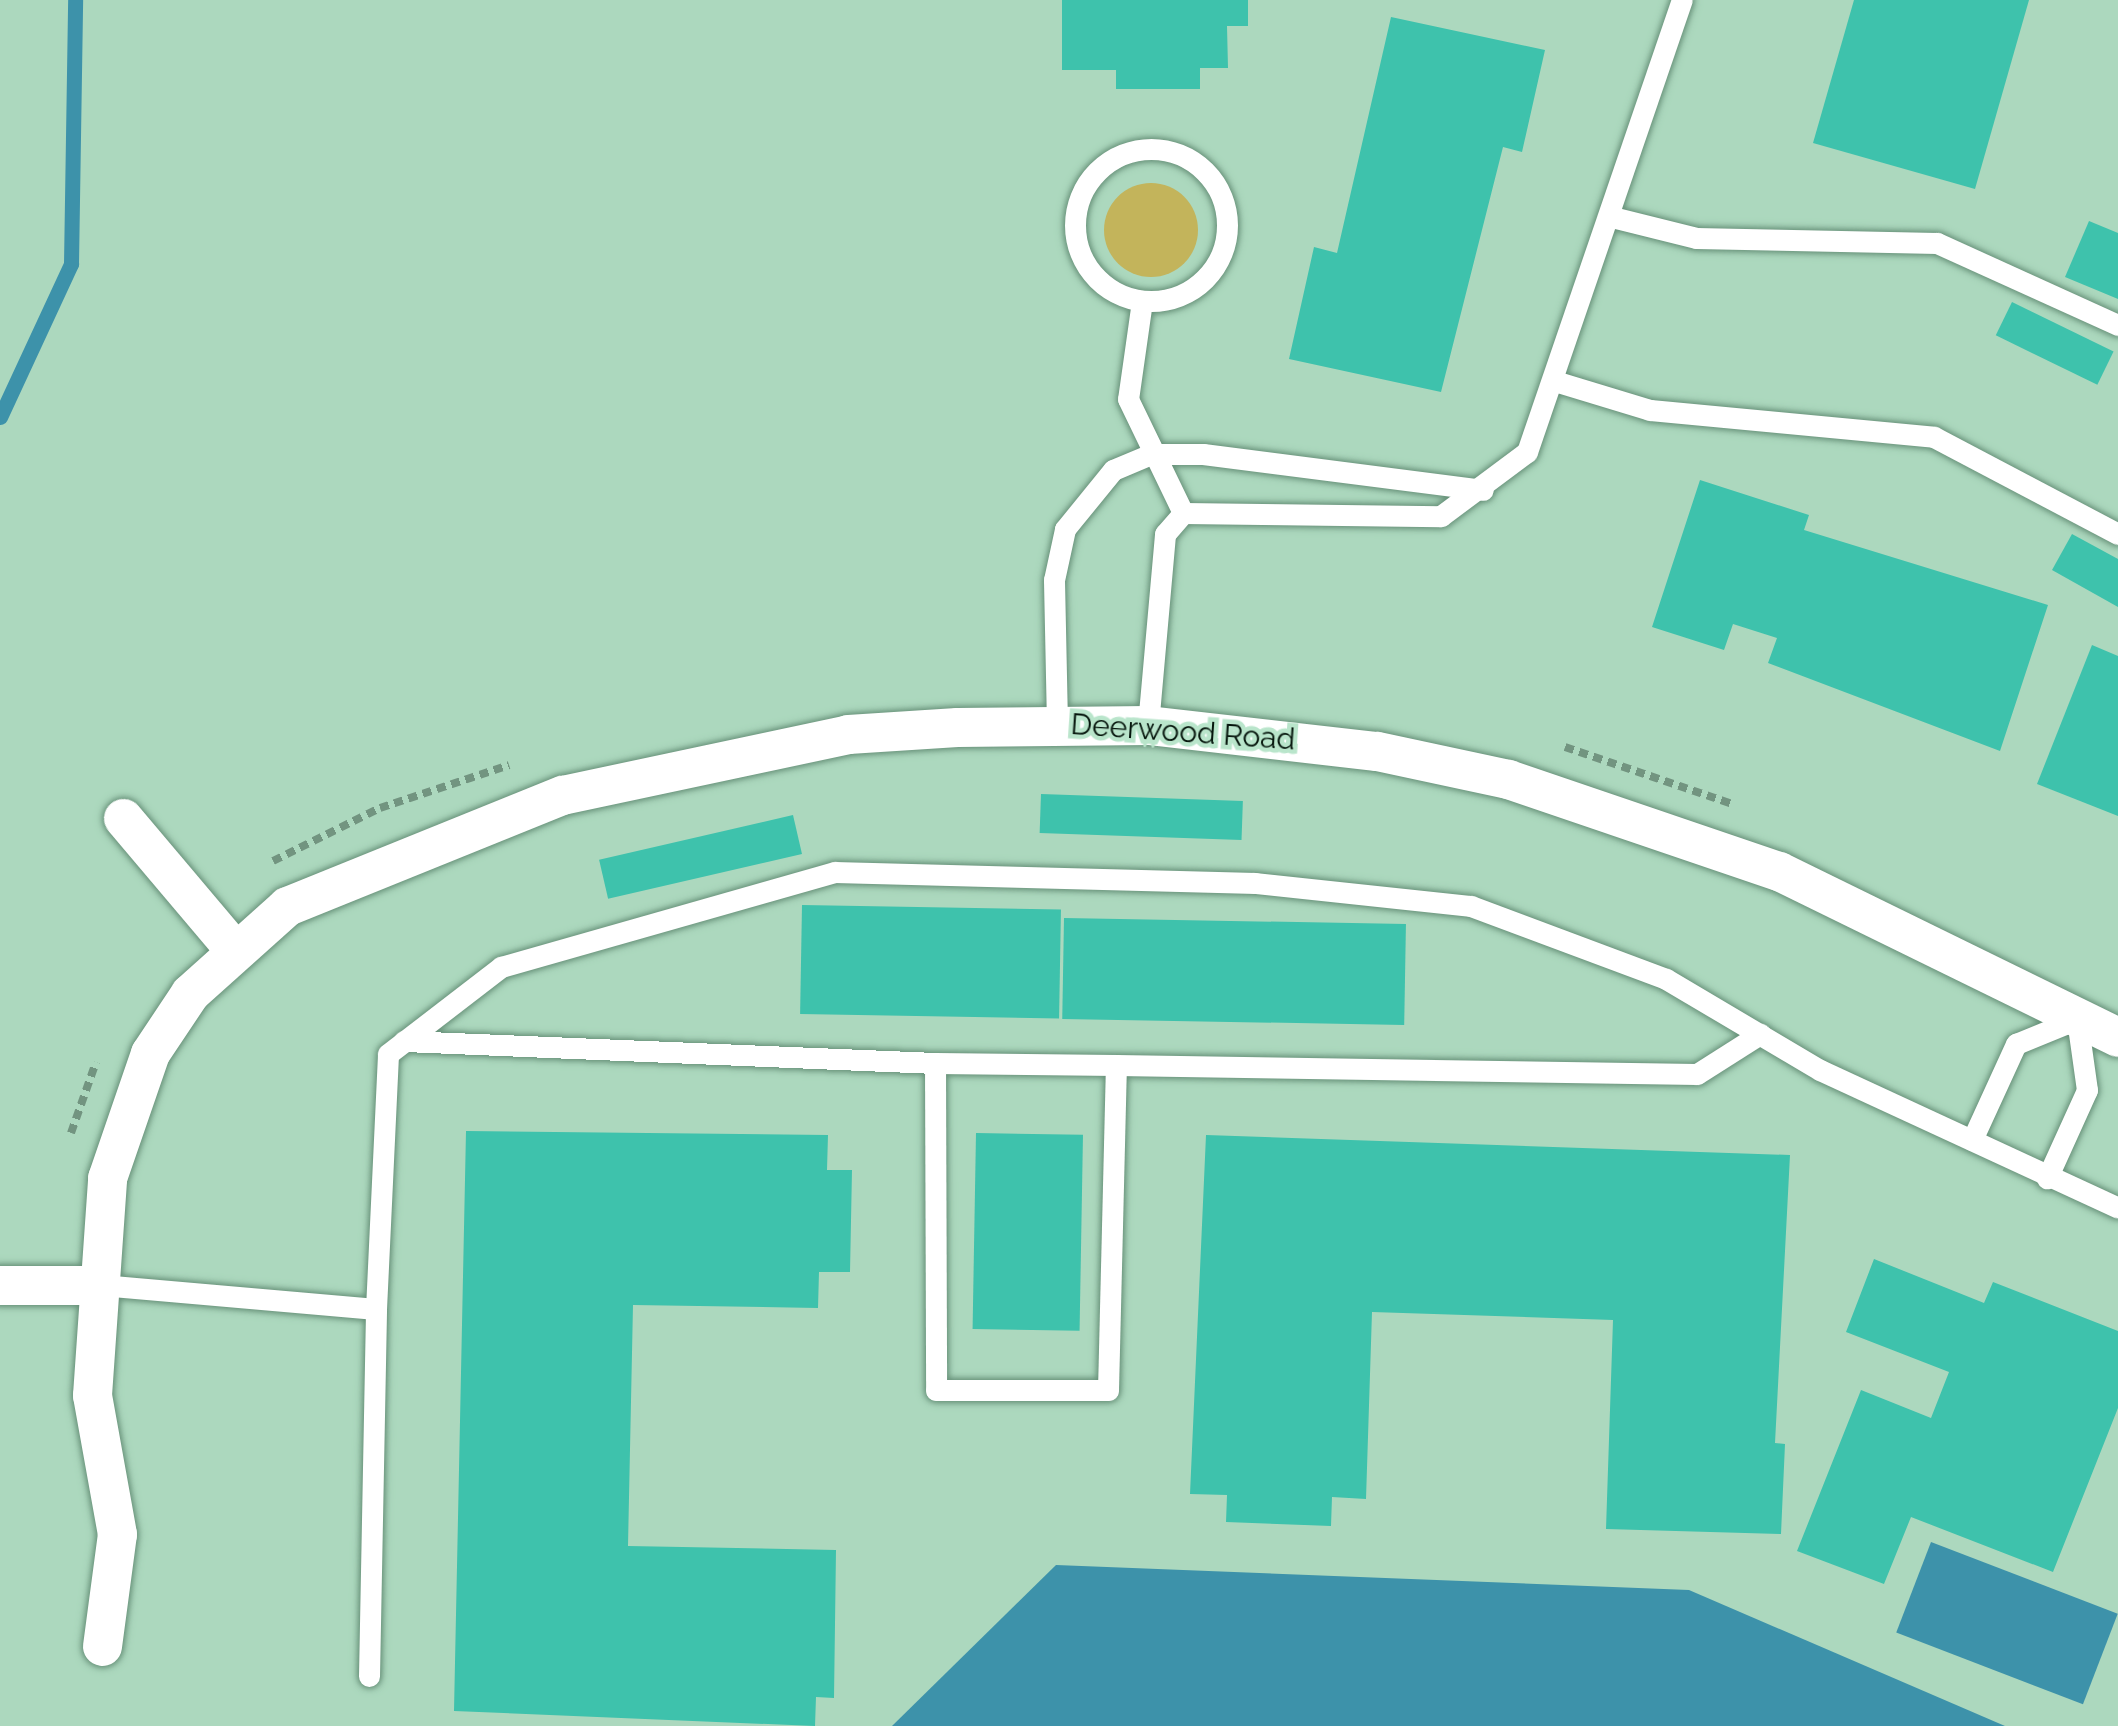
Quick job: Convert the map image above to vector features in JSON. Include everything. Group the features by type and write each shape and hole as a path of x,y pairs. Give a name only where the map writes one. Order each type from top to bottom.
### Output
{"street":[{"name":"Deerwood Road","path":"102,1646 117,1534 92,1395 100,1286 124,1112 150,1053 233,948 349,872 562,795 848,734 1148,724 1377,751 1653,823 1779,871 2118,1037"},
{"path":"123,818 233,948"},
{"path":"0,1285 100,1286"}],"lane":[{"path":"1184,513 1369,523 1441,516 1483,490 1527,452 1558,382 1682,0"},
{"path":"1148,149 1196,163 1228,228 1191,291 1142,301 1098,280 1075,236 1085,187 1148,149"},
{"path":"1612,217 1696,238 1937,243 2118,325"},
{"path":"1142,301 1129,399 1151,454 1184,513"},
{"path":"1558,382 1650,410 1934,437 2118,534"},
{"path":"1057,724 1054,580 1065,529 1113,470 1151,454 1483,490"},
{"path":"1148,724 1165,534 1184,513"},
{"path":"369,1676 376,1309 388,1054 501,967 835,872 1255,883 1471,906 1666,979 1760,1034 2047,1178 2118,1208"},
{"path":"1972,1140 2016,1044 2078,1019 2087,1090 2047,1178"},
{"path":"404,1041 935,1064 1697,1074 1760,1034"},
{"path":"935,1064 936,1390 1108,1390 1116,1065"},
{"path":"100,1286 376,1309"}],"shaded area":[{"path":"1151,183 1169,186 1184,197 1195,212 1195,248 1184,263 1169,274 1151,277 1133,274 1118,263 1107,248 1104,230 1107,212 1118,197 1133,186"}],"water":[{"path":"1931,1542 2118,1614 2083,1704 1896,1633"},
{"path":"1056,1565 1689,1590 2005,1726 892,1726"}],"building":[{"path":"1062,0 1248,0 1248,26 1227,26 1228,68 1200,68 1200,89 1116,89 1116,70 1062,70"},
{"path":"1854,0 2029,0 1975,189 1813,143"},
{"path":"1391,17 1545,50 1522,152 1503,147 1441,392 1289,359 1314,247 1337,253"},
{"path":"2089,221 2118,233 2118,299 2065,277"},
{"path":"2012,302 2114,352 2097,385 1996,335"},
{"path":"1700,480 1809,515 1804,530 2048,605 2000,751 1768,663 1777,638 1733,624 1724,650 1652,627"},
{"path":"2072,534 2118,559 2118,607 2052,570"},
{"path":"2092,645 2118,656 2118,816 2037,784"},
{"path":"1041,794 1243,801 1242,840 1040,833"},
{"path":"793,815 802,854 608,899 599,860"},
{"path":"802,905 1061,910 1059,1019 800,1014"},
{"path":"1064,918 1406,924 1404,1025 1062,1019"},
{"path":"466,1131 828,1135 827,1170 852,1170 850,1272 819,1272 818,1308 633,1305 628,1546 836,1550 834,1698 816,1697 815,1726 454,1711"},
{"path":"976,1133 1083,1135 1080,1331 973,1329"},
{"path":"1206,1135 1790,1155 1775,1443 1785,1444 1781,1534 1606,1529 1613,1320 1372,1312 1366,1499 1332,1497 1331,1526 1226,1522 1227,1495 1190,1494"},
{"path":"1874,1259 1984,1303 1993,1282 2118,1331 2118,1408 2053,1572 1911,1517 1884,1584 1797,1551 1861,1390 1931,1418 1949,1372 1846,1332"}],"waterway":[{"path":"0,417 71,264 75,0"}]}
